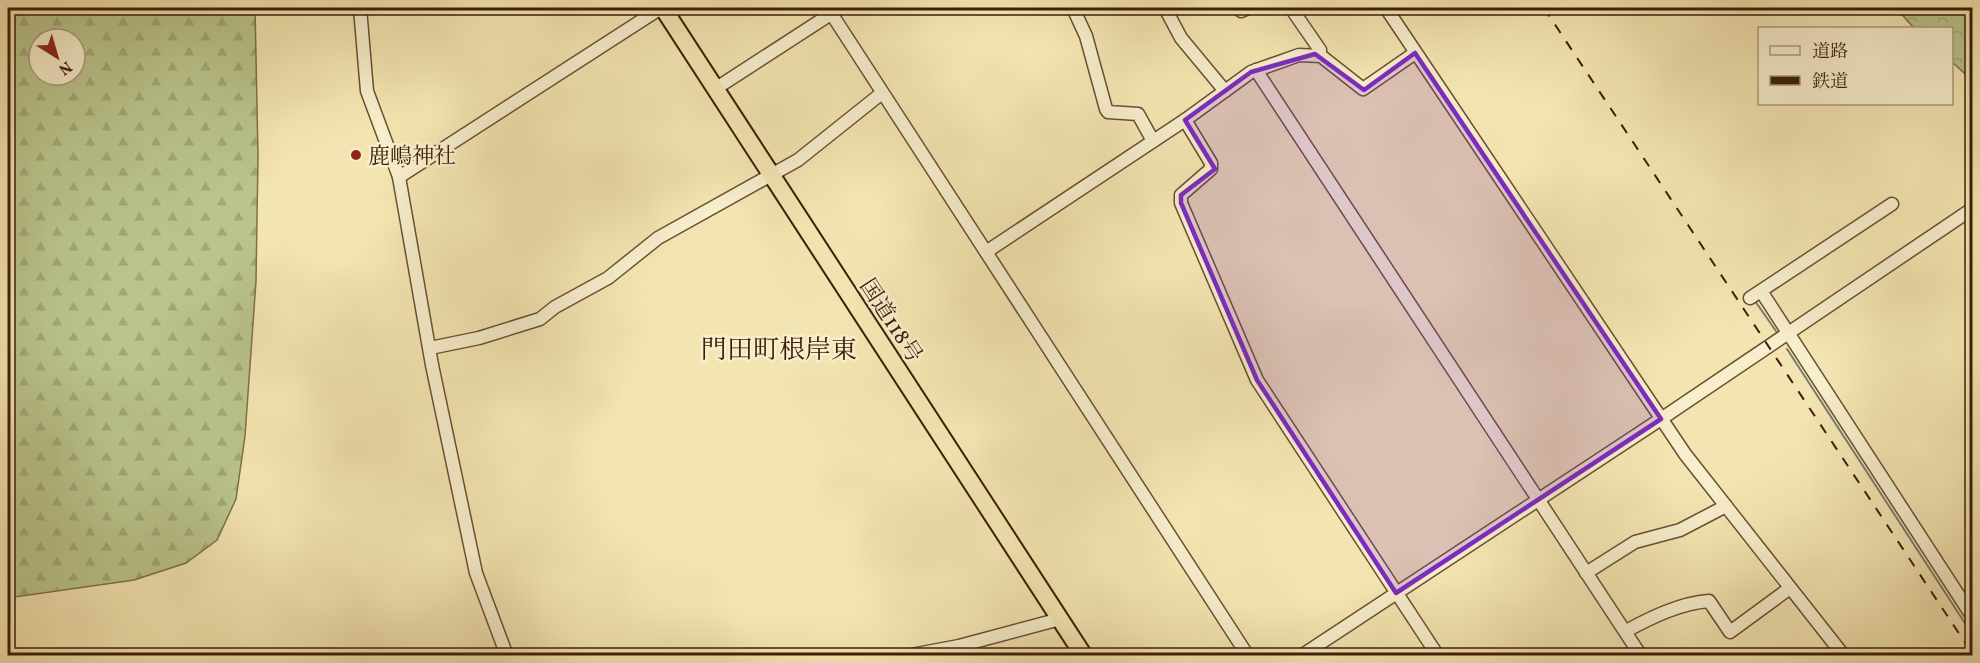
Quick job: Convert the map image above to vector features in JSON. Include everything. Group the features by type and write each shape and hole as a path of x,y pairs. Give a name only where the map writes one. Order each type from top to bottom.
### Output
{"highway":[{"name":"国道118号","path":"662,8 1084,656"}],"street":[{"path":"360,8 367,91 399,177 430,348 476,573 507,656"},
{"path":"399,177 662,8"},
{"path":"1073,8 1086,36 1106,109 1138,114 1153,141"},
{"path":"1165,8 1181,38 1225,90"},
{"path":"1292,8 1320,50 1320,55"},
{"path":"1386,8 1661,419 1844,656"},
{"path":"715,89 836,10 882,93 1248,656"},
{"path":"986,252 1256,70 1299,56 1320,55 1363,89 1415,53"},
{"path":"1256,70 1641,656"},
{"path":"430,348 479,338 540,319 555,307 608,278 658,238 798,160 882,93"},
{"path":"1185,120 1211,163 1211,169 1181,195 1181,203 1257,381 1438,656"},
{"path":"1750,298 1892,204"},
{"path":"1301,656 1661,419 1972,209"},
{"path":"1962,217 1972,226"},
{"path":"1761,291 1972,616"},
{"path":"1586,573 1635,542 1680,530 1726,506"},
{"path":"1626,631 1649,618 1699,602 1709,602 1730,632 1790,588"},
{"path":"906,656 959,646 1060,619"}],"highlighted area":[{"path":"1415,53 1661,419 1396,593 1257,380 1232,327 1181,203 1181,195 1215,169 1185,120 1251,72 1315,54 1364,90"}],"green space":[{"path":"8,8 255,8 258,156 256,281 245,436 236,499 217,540 186,563 134,580 8,598"},
{"path":"1896,8 1972,8 1972,80 1953,63 1953,27 1913,27"}],"waterway":[{"path":"1755,301 1776,331"},
{"path":"1787,349 1972,634"}],"railway":[{"path":"1544,8 1972,653"}],"place":[{"name":"鹿嶋神社","path":"356,155"}],"district":[{"name":"門田町根岸東","path":"779,349"}]}
